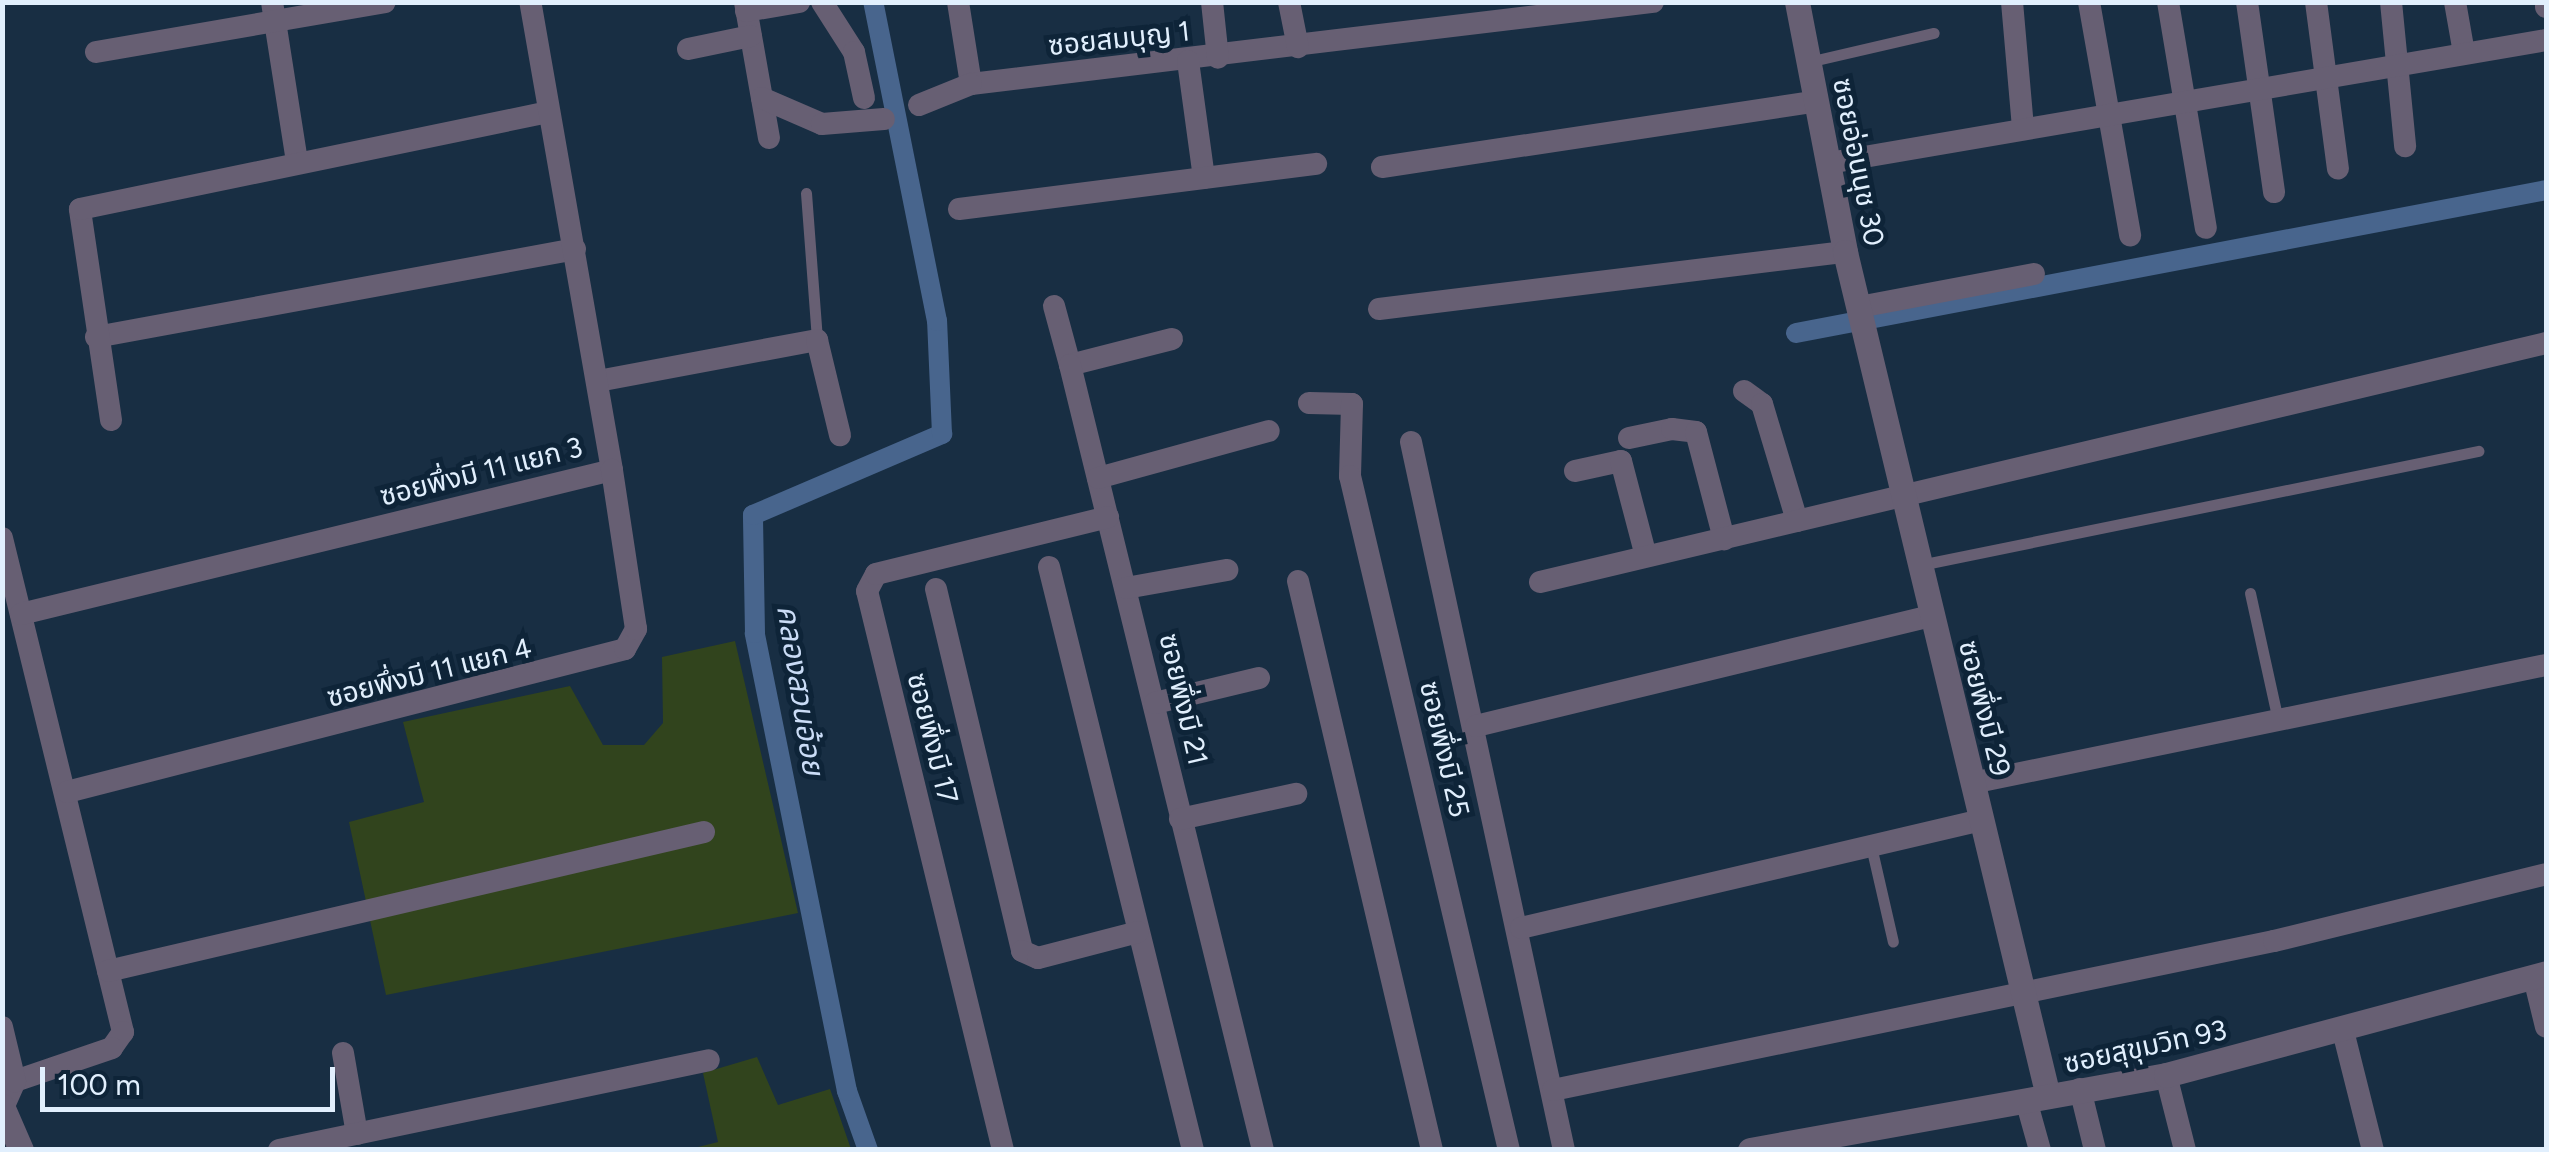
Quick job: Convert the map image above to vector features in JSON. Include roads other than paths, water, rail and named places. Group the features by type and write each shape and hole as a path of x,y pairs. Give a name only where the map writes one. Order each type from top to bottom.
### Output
{"street":[{"path":"96,52 274,12 386,2"},
{"name":"ซอยพึ่งมี 11 แยก 3","path":"21,614 612,470 530,2"},
{"path":"769,138 746,7 800,2"},
{"path":"822,2 854,52 864,98"},
{"path":"958,2 971,84"},
{"path":"1212,2 1218,58"},
{"path":"1289,2 1298,47"},
{"name":"ซอยสมบุญ 1","path":"919,105 971,84 1218,58 1654,2"},
{"name":"ซอยอ่อนนุช 30","path":"1797,2 1861,317"},
{"path":"2012,2 2023,129"},
{"path":"2089,2 2130,235"},
{"path":"2168,2 2181,102 2206,228"},
{"path":"2247,2 2274,192"},
{"path":"2316,2 2338,169"},
{"path":"2390,2 2405,146"},
{"path":"2455,2 2464,53"},
{"path":"274,12 297,162"},
{"path":"688,49 751,36"},
{"path":"1829,163 2546,40"},
{"path":"1188,61 1204,178"},
{"path":"762,98 822,124 884,119"},
{"path":"1382,167 1816,102"},
{"path":"111,420 80,208 547,112"},
{"path":"960,209 1316,164"},
{"path":"96,338 575,249"},
{"path":"1378,310 1845,252"},
{"path":"1861,317 2034,274"},
{"name":"ซอยพึ่งมี 21","path":"1054,306 1263,1150"},
{"name":"ซอยพึ่งมี 29","path":"1861,317 2024,995 2037,1098"},
{"path":"1070,366 1172,339"},
{"path":"598,382 817,340 840,435"},
{"path":"1540,582 2546,343"},
{"path":"1744,391 1762,404 1797,521"},
{"name":"ซอยพึ่งมี 25","path":"1309,403 1352,404 1350,476 1509,1150"},
{"path":"1629,438 1672,429 1696,432 1724,538"},
{"path":"1098,478 1270,431"},
{"path":"1411,442 1521,928 1564,1150"},
{"path":"1575,470 1622,461 1646,556"},
{"name":"ซอยพึ่งมี 11 แยก 4","path":"67,792 625,649 636,629 612,470"},
{"name":"ซอยพึ่งมี 17","path":"1003,1150 867,591 876,574 1108,517"},
{"path":"2,538 123,1032 119,1044 15,1081"},
{"path":"1049,567 1193,1150"},
{"path":"1126,588 1227,570"},
{"path":"1298,581 1432,1150"},
{"path":"936,589 1022,951 1038,958 1138,932"},
{"path":"1476,726 1932,616"},
{"path":"1972,783 2546,664"},
{"path":"1154,703 1258,678"},
{"path":"1180,819 1296,794"},
{"path":"1521,928 1981,820"},
{"path":"108,970 704,832"},
{"path":"1553,1090 2024,995 2546,874"},
{"path":"2540,976 2546,1026"},
{"name":"ซอยสุขุมวิท 93","path":"1750,1150 2166,1075 2344,1032 2540,976"},
{"path":"2,1027 15,1081 3,1106 21,1150"},
{"path":"2344,1032 2372,1150"},
{"path":"343,1053 357,1134"},
{"path":"279,1150 709,1060"},
{"path":"2166,1075 2185,1150"},
{"path":"2080,1089 2095,1150"},
{"path":"2037,1098 2040,1150"}],"lane":[{"path":"1808,62 1934,33"},
{"path":"806,193 817,340"},
{"path":"1920,565 2478,451"},
{"path":"2250,593 2278,720"},
{"path":"1871,846 1893,942"}],"waterway":[{"name":"คลองสวนอ้อย","path":"868,1150 847,1091 755,633 753,515 942,434 937,321 873,2"},
{"path":"1796,333 2546,190"}]}
